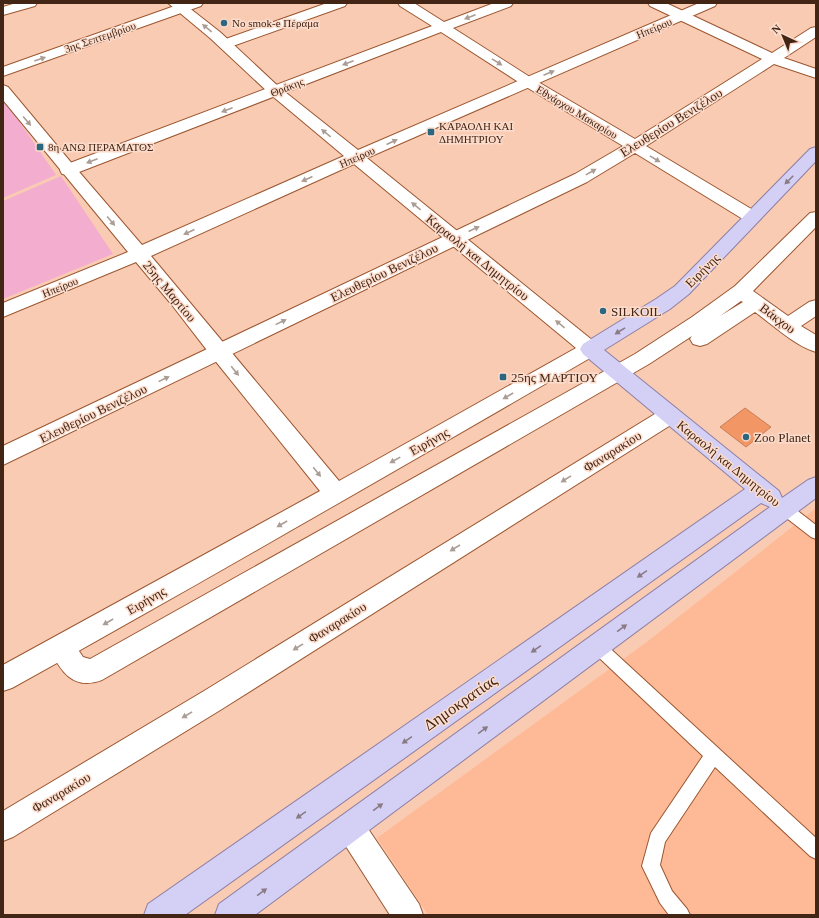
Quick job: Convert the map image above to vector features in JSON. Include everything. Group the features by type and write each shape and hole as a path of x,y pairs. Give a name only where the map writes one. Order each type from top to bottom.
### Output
{"main road":[{"name":"Ειρήνης","path":"590,348 650,312 682,290 816,152"},
{"name":"Καραολή και Δημητρίου","path":"590,348 785,509"},
{"path":"230,915 816,486"},
{"name":"Δημοκρατίας","path":"159,915 761,490"}],"street":[{"path":"3,11 30,3"},
{"path":"225,44 340,3"},
{"name":"Εθνάρχου Μακαρίου","path":"405,3 528,82 752,217"},
{"name":"Θράκης","path":"68,170 506,3"},
{"path":"655,3 772,58 816,74"},
{"name":"Ηπείρου","path":"3,310 139,254 356,157 710,3"},
{"name":"Καραολή και Δημητρίου","path":"184,5 275,91 590,348"},
{"name":"3ης Σεπτεμβρίου","path":"3,72 184,5"},
{"name":"Ελευθερίου Βενιζέλου","path":"3,456 220,353 454,238 554,191 634,147 816,31"},
{"name":"25ης Μαρτίου","path":"4,95 179,300 220,353 335,493"},
{"path":"62,647 73,666 82,671 93,671 384,507 642,359 699,322 749,296 816,217"},
{"name":"Βάκχου","path":"749,296 787,326 816,345"},
{"path":"787,326 816,307"},
{"name":"Ειρήνης","path":"3,678 100,627 335,493 467,420 590,348"},
{"name":"Φαναρακίου","path":"3,827 213,700 670,415"},
{"path":"350,827 408,915"}],"lane":[{"path":"785,509 816,533"},
{"path":"597,646 816,850"},
{"path":"681,915 666,897 651,866 656,838 713,755"}],"shaded area":[{"path":"6,102 56,175 3,198 3,103"},
{"path":"61,176 113,254 3,299 3,201"},
{"path":"816,508 816,915 428,915 377,838 648,641"}],"building":[{"name":"Zoo Planet","path":"745,408 771,427 746,447 720,427"}],"place":[{"name":"No smok-e Πέραμα","path":"224,23"},
{"name":"ΚΑΡΑΟΛΗ ΚΑΙ ΔΗΜΗΤΡΙΟΥ","path":"431,132"},
{"name":"8η ΑΝΩ ΠΕΡΑΜΑΤΟΣ","path":"40,147"},
{"name":"SILKOIL","path":"603,311"},
{"name":"25ης ΜΑΡΤΙΟΥ","path":"503,377"},
{"name":"Zoo Planet","path":"746,437"}]}
